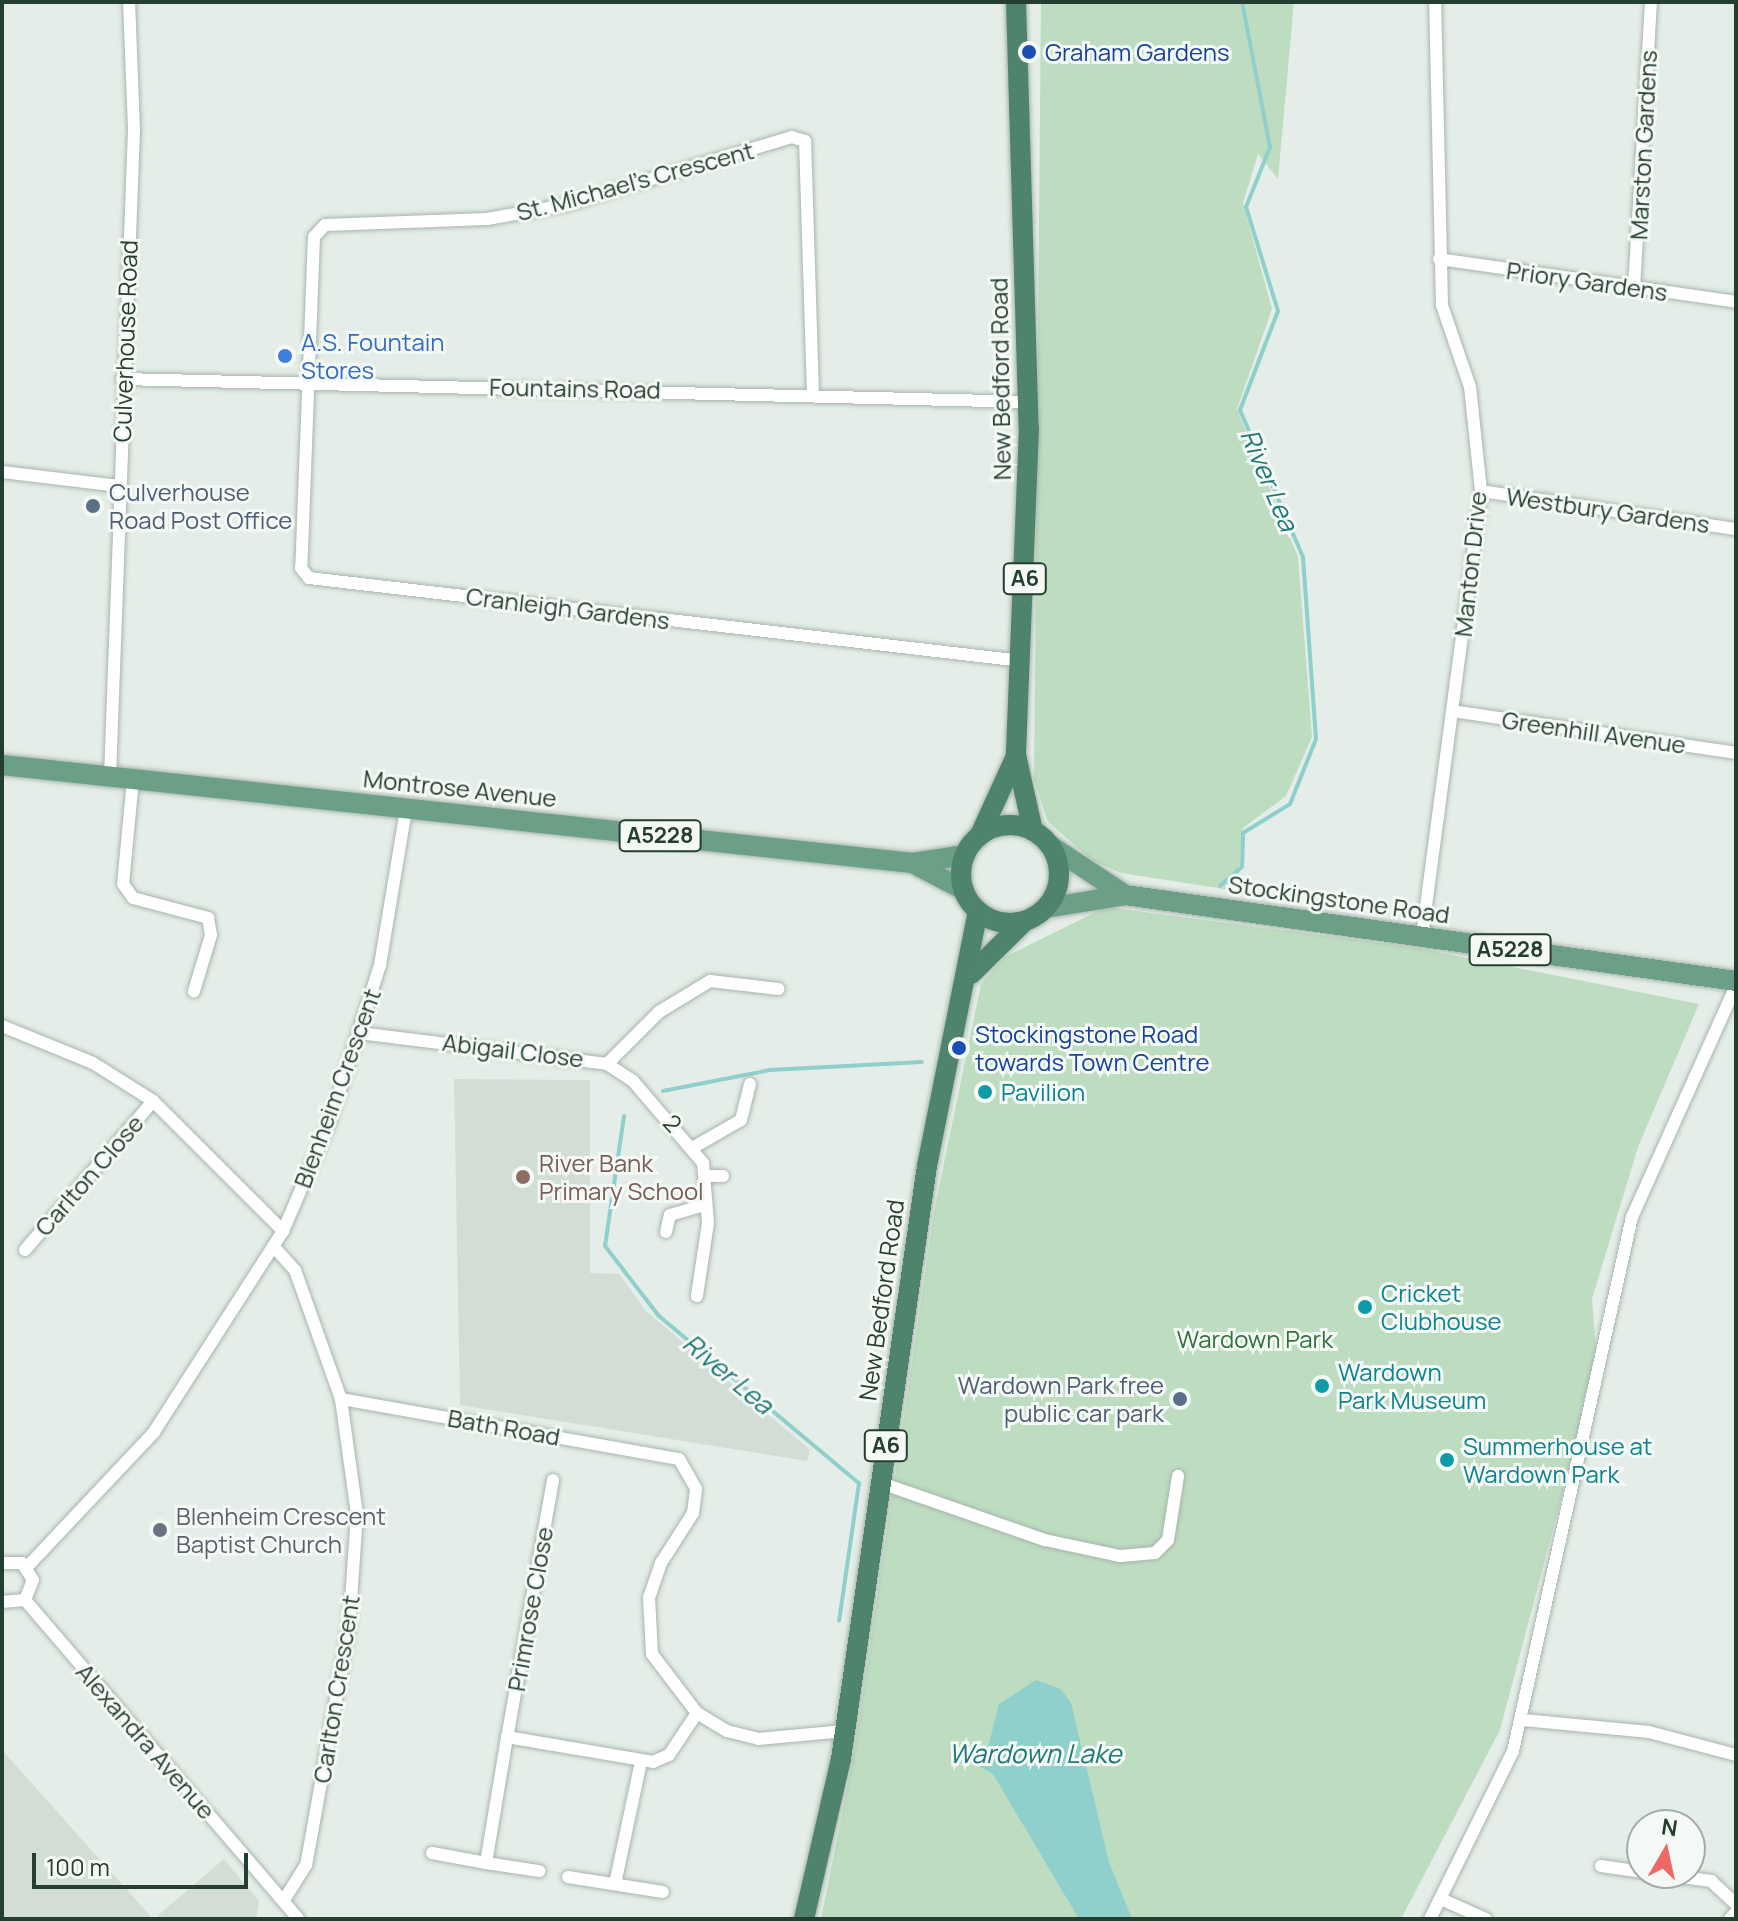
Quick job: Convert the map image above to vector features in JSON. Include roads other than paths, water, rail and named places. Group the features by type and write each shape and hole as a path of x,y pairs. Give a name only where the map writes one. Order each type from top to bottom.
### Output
{"highway":[{"name":"New Bedford Road","path":"1016,2 1028,402 1022,661 1016,755 1033,831"},
{"name":"New Bedford Road","path":"980,835 1016,755"},
{"path":"971,974 1024,922 1046,908 1059,878 1051,846 1033,831 1006,826 980,835 965,855 964,890 978,911 1024,922"},
{"name":"New Bedford Road","path":"804,1919 845,1731 927,1166 971,974 978,911"}],"main road":[{"name":"Montrose Avenue","path":"2,765 913,863 965,855"},
{"name":"Stockingstone Road","path":"1051,846 1125,895"},
{"name":"Montrose Avenue","path":"913,863 964,890"},
{"name":"Stockingstone Road","path":"1046,908 1125,895 1736,983"}],"street":[{"name":"Culverhouse Road","path":"110,777 122,379 134,130 129,2"},
{"name":"Manton Drive","path":"1422,936 1481,491 1470,387 1442,305 1435,2"},
{"name":"Marston Gardens","path":"1634,288 1651,2"},
{"name":"St. Michael's Crescent","path":"308,383 314,237 325,225 487,219 565,205 792,137 805,141 809,153 813,394"},
{"name":"Priory Gardens","path":"1439,259 1736,302"},
{"name":"Fountains Road","path":"122,379 813,394 1028,402"},
{"name":"Cranleigh Gardens","path":"308,383 301,568 309,578 1022,661"},
{"path":"2,472 119,486"},
{"name":"Westbury Gardens","path":"1481,491 1736,529"},
{"name":"Greenhill Avenue","path":"1452,711 1736,753"},
{"path":"133,779 123,884 133,898 208,918 211,935 194,991"},
{"name":"Blenheim Crescent","path":"27,1567 154,1432 283,1231 359,1033 392,915 406,809"},
{"name":"Abigail Close","path":"359,1033 607,1064 659,1012 710,981 779,989"},
{"path":"1430,1919 1502,1780 1523,1720 1597,1363 1632,1217 1736,983"},
{"path":"2,1026 93,1063 153,1101 283,1231"},
{"name":"2","path":"607,1064 694,1147 705,1176 697,1296"},
{"path":"694,1147 741,1120 750,1084"},
{"name":"Carlton Close","path":"25,1250 153,1101"},
{"path":"705,1176 723,1176"},
{"path":"666,1232 670,1215 704,1205"},
{"name":"Carlton Crescent","path":"274,1247 295,1270 341,1399 356,1479 353,1592 306,1865 284,1900"},
{"name":"Bath Road","path":"341,1399 667,1455 689,1471 696,1489 693,1513 661,1563 646,1628 652,1654 697,1713"},
{"path":"881,1483 1045,1540 1120,1556 1155,1553 1168,1540 1178,1476"},
{"name":"Primrose Close","path":"486,1863 553,1480"},
{"path":"2,1563 27,1567 33,1588 25,1600 2,1602"},
{"name":"Alexandra Avenue","path":"25,1600 298,1919"},
{"path":"507,1737 641,1762 669,1755 697,1713 758,1739 845,1731"},
{"path":"1523,1720 1649,1732 1736,1755"},
{"path":"615,1884 641,1762"},
{"path":"432,1853 539,1871"},
{"path":"1601,1866 1626,1870"},
{"path":"568,1877 663,1892"},
{"path":"1706,1880 1711,1881 1736,1904"},
{"path":"1441,1899 1486,1919"},
{"path":"1730,1919 1736,1912"}],"water":[{"name":"Wardown Lake","path":"1036,1680 1061,1689 1071,1703 1109,1862 1132,1919 1079,1919 993,1774 974,1763 989,1744 999,1704"}],"waterway":[{"name":"River Lea","path":"1220,886 1242,867 1243,833 1290,804 1316,739 1303,557 1240,410 1278,311 1246,207 1270,147 1242,2"},
{"name":"River Lea","path":"663,1091 770,1070 922,1062"},
{"name":"River Lea","path":"624,1116 605,1246 659,1316 859,1483 839,1621"}],"place":[{"name":"Graham Gardens","path":"1029,52"},
{"name":"A.S. Fountain Stores","path":"285,356"},
{"name":"Culverhouse Road Post Office","path":"93,506"},
{"name":"Stockingstone Road towards Town Centre","path":"959,1048"},
{"name":"Pavilion","path":"985,1092"},
{"name":"River Bank Primary School","path":"523,1177"},
{"name":"Cricket Clubhouse","path":"1365,1307"},
{"name":"Wardown Park Museum","path":"1322,1386"},
{"name":"Wardown Park free public car park","path":"1180,1399"},
{"name":"Summerhouse at Wardown Park","path":"1447,1460"},
{"name":"Blenheim Crescent Baptist Church","path":"160,1530"}],"park label":[{"name":"Wardown Park","path":"1255,1339"}]}
